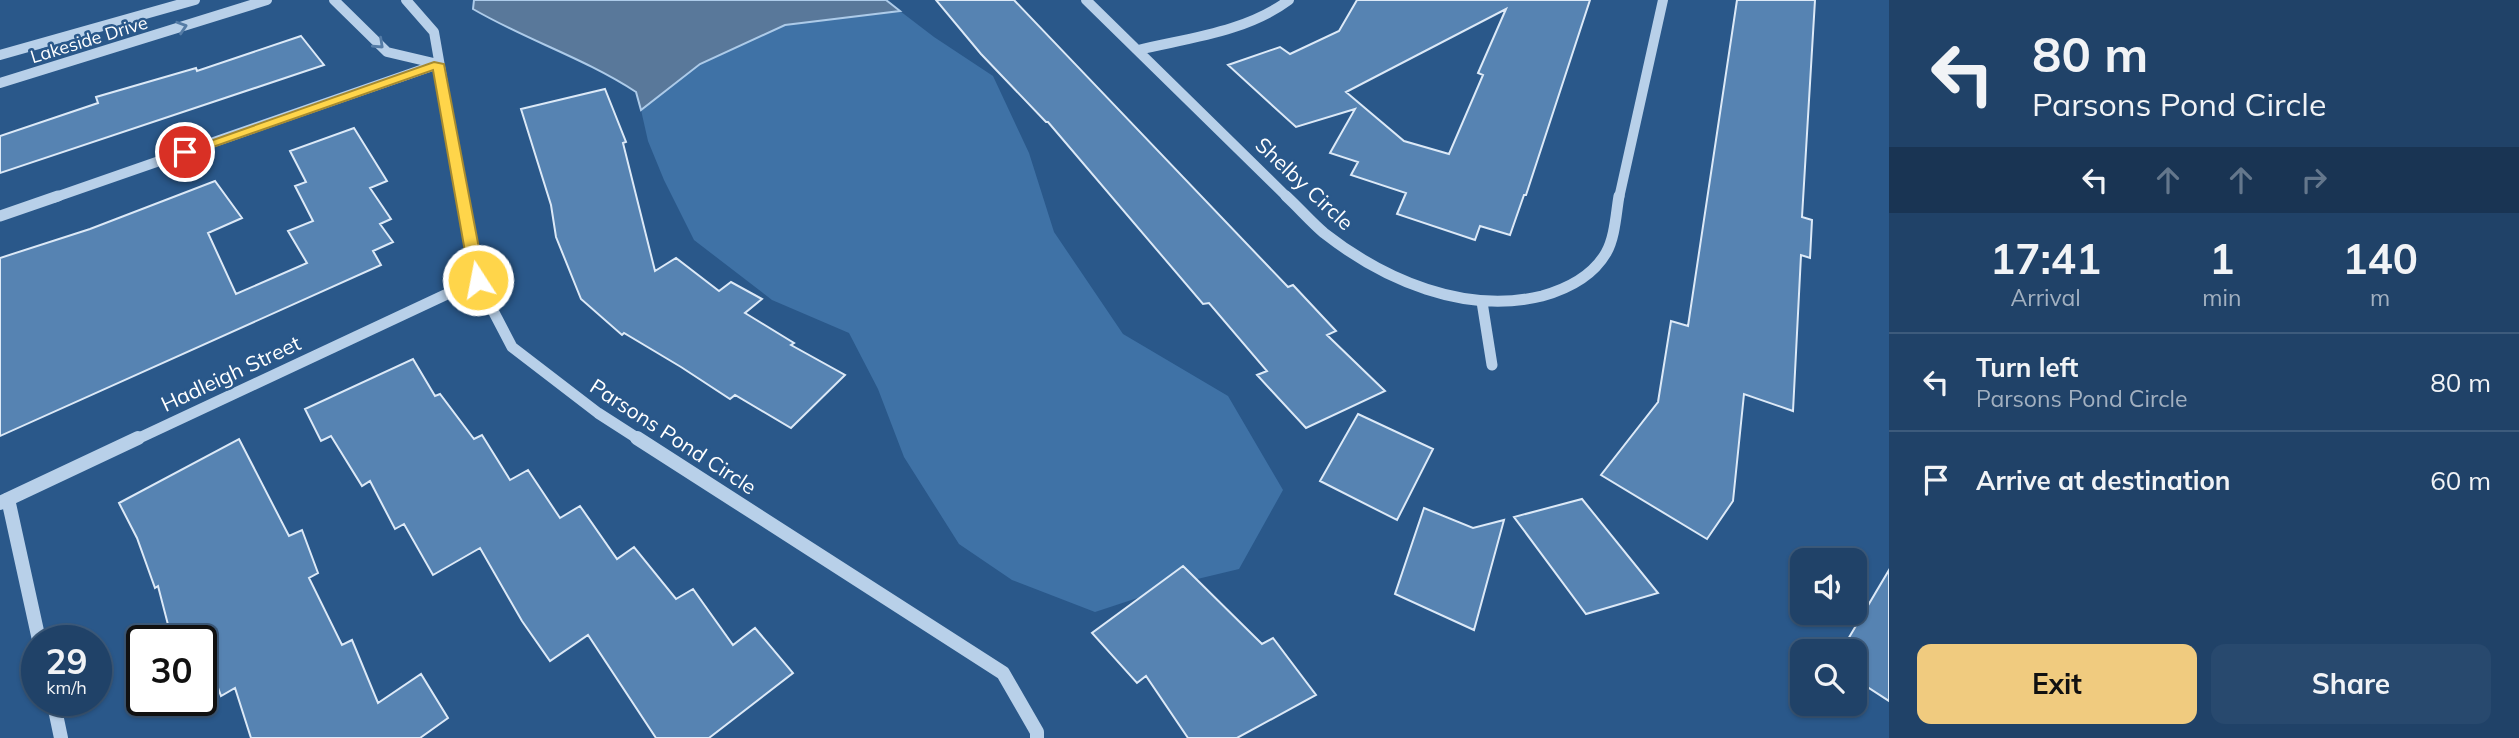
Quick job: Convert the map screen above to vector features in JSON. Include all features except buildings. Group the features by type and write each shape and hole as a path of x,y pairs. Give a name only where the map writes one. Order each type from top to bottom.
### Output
{"street":[{"name":"Lakeside Drive","path":"0,55 195,0"},
{"name":"Lakeside Drive","path":"0,83 267,0"},
{"path":"334,0 387,52 438,64"},
{"name":"Parsons Pond Circle","path":"406,0 434,32 478,280 512,347 598,414 1003,673 1037,732 1037,738"},
{"name":"Shelby Circle","path":"1086,0 1323,232 1352,254 1381,271 1427,289 1459,299 1494,303 1557,292 1585,276 1607,252 1663,0"},
{"path":"1138,50 1255,19 1276,10 1289,0"},
{"path":"0,216 438,64"},
{"name":"Hadleigh Street","path":"4,501 478,280"},
{"path":"1482,302 1492,365"},
{"path":"4,501 35,625"},
{"path":"56,716 61,738"}],"shaded area":[{"path":"474,0 886,0 900,11 785,25 700,64 641,110 636,92 596,69 473,9"},
{"path":"900,11 993,76 1029,153 1054,232 1123,334 1228,396 1283,490 1239,569 1189,581 1095,612 1012,580 959,544 904,457 878,389 849,333 772,300 694,240 648,141 641,110 700,64 785,25"}],"route":[{"path":"185,152 438,64 478,280"}]}
